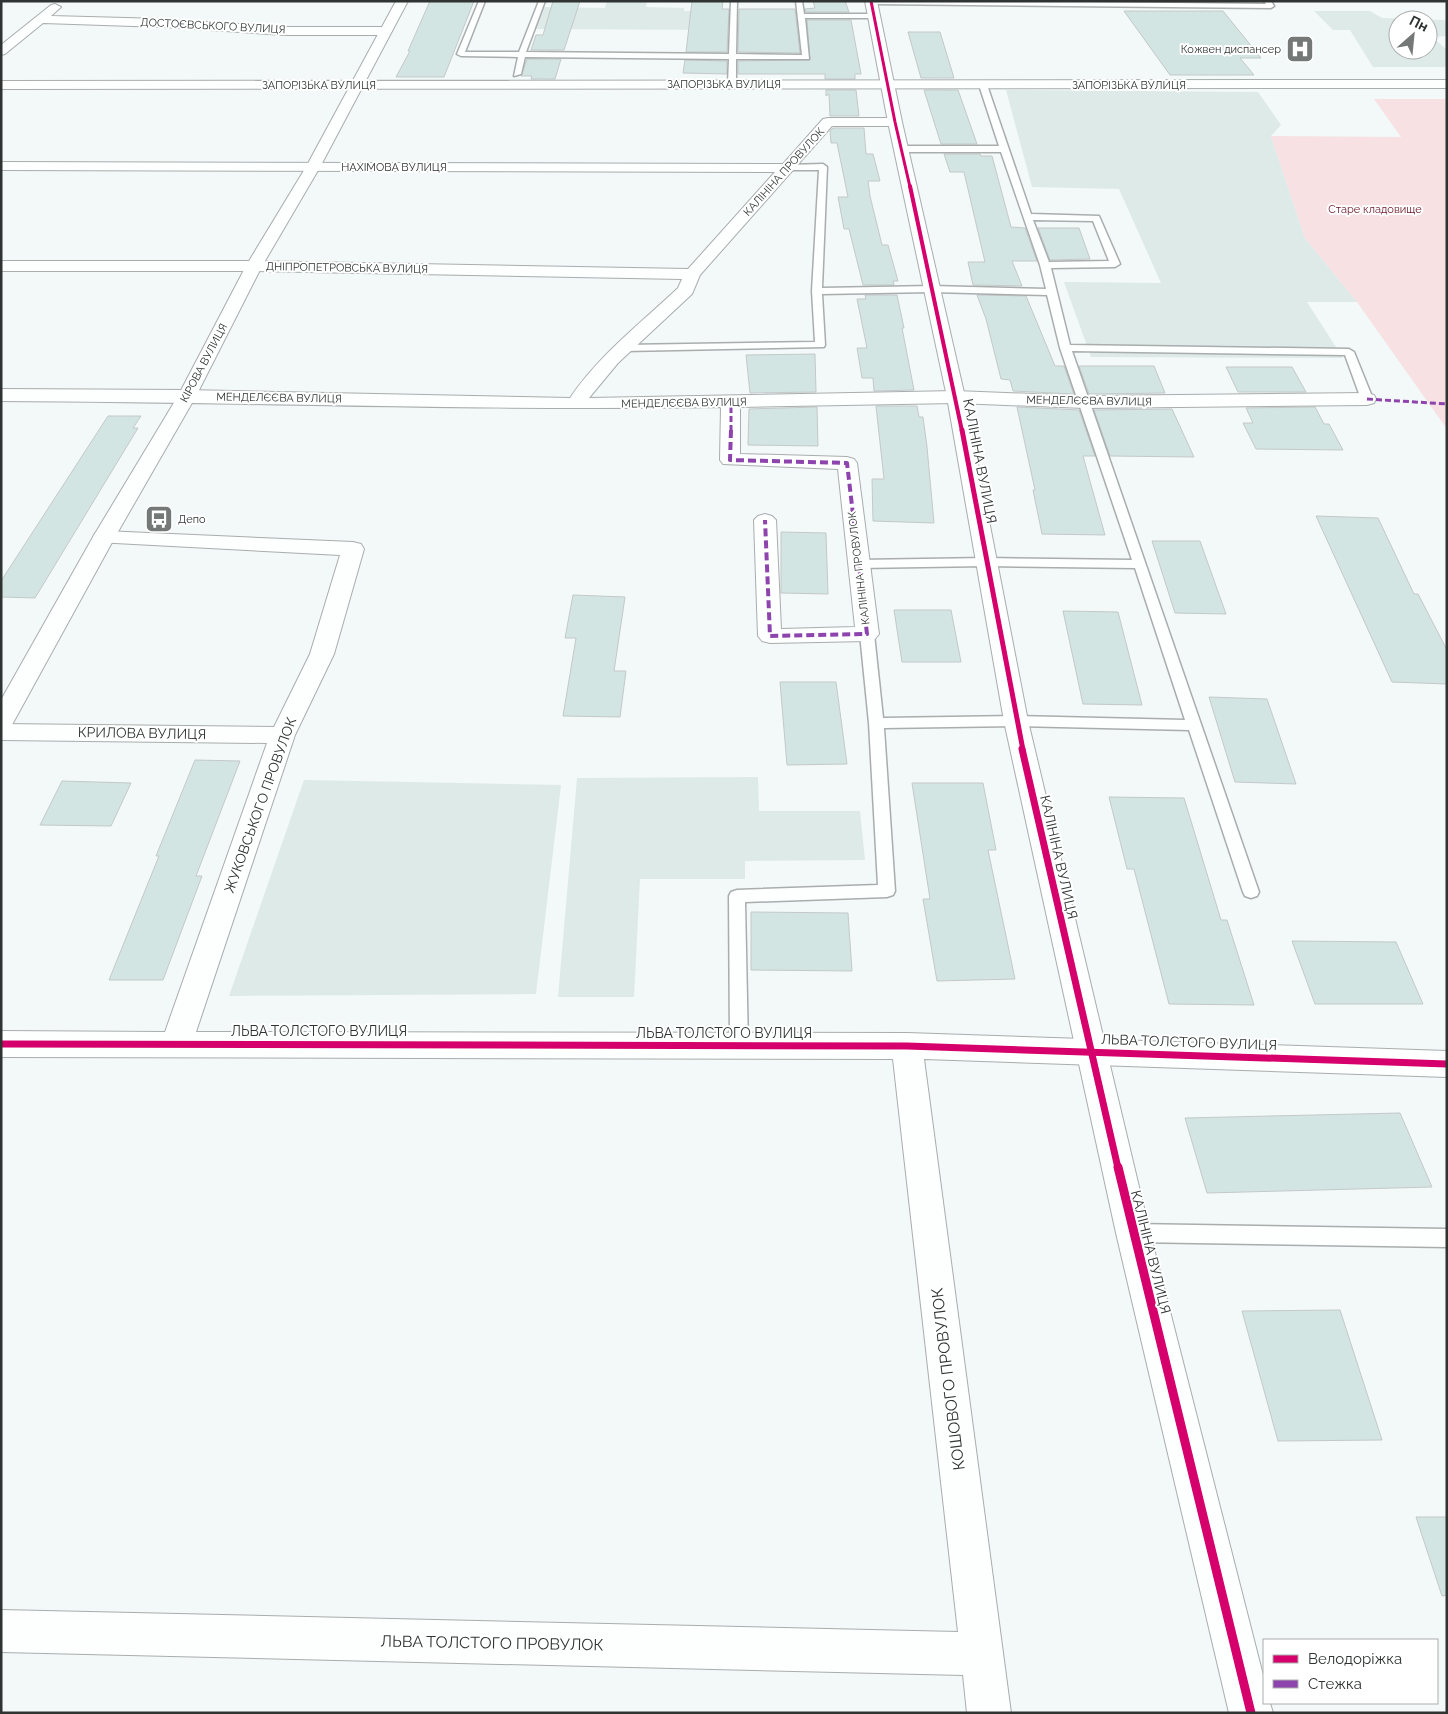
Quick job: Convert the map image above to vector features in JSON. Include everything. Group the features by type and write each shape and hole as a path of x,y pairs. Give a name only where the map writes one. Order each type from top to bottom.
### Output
{"street":[{"path":"1,51 62,1"},
{"name":"КІРОВА ВУЛИЦЯ","path":"1,723 104,537 187,396 254,266 314,167 402,1"},
{"name":"КАЛІНІНА ВУЛИЦЯ","path":"871,7 956,398 1016,721 1133,1233 1251,1713"},
{"name":"ДОСТОЄВСЬКОГО ВУЛИЦЯ","path":"41,19 163,23 285,31 386,31"},
{"name":"ЗАПОРІЗЬКА ВУЛИЦЯ","path":"1,84 888,83 983,86 1447,84"},
{"name":"КАЛІНІНА ПРОВУЛОК","path":"576,404 586,388 686,290 692,274 828,122 895,122"},
{"name":"НАХІМОВА ВУЛИЦЯ","path":"1,166 787,168"},
{"name":"ДНІПРОПЕТРОВСЬКА ВУЛИЦЯ","path":"1,266 254,266 692,274"},
{"name":"МЕНДЕЛЄЄВА ВУЛИЦЯ","path":"1,396 187,396 576,404 956,398 1086,402 1367,400"},
{"name":"КАЛІНІНА ПРОВУЛОК","path":"731,402 730,460 847,464 867,634 770,636 765,520"},
{"name":"ЖУКОВСЬКОГО ПРОВУЛОК","path":"104,537 353,549 322,654 282,735 177,1043"},
{"name":"КРИЛОВА ВУЛИЦЯ","path":"1,732 282,735"},
{"name":"ЛЬВА ТОЛСТОГО ВУЛИЦЯ","path":"1,1044 907,1046 1447,1064"},
{"name":"КОШОВОГО ПРОВУЛОК","path":"907,1046 989,1713"},
{"name":"ЛЬВА ТОЛСТОГО ПРОВУЛОК","path":"1,1632 982,1654"}],"lane":[{"path":"482,1 461,54 806,56 799,1"},
{"path":"518,74 522,54 542,1"},
{"path":"732,84 734,1"},
{"path":"801,16 871,7 1271,6 1267,1"},
{"path":"983,86 1045,265 1065,348 1086,402 1251,892"},
{"path":"902,149 1004,148"},
{"path":"625,348 820,345 817,291 823,167 787,168"},
{"path":"1027,217 1096,218 1115,264 1045,265"},
{"path":"817,291 932,289 1052,292"},
{"path":"1065,348 1349,352 1367,400"},
{"path":"859,564 986,562 1140,564"},
{"path":"739,1046 737,896 886,892 876,724 867,634"},
{"path":"876,724 1016,721 1195,725"},
{"path":"1133,1233 1447,1238"}],"shaded area":[{"path":"607,1 647,1 646,7 684,8 684,11 733,12 732,30 532,29 540,7 605,8"},
{"path":"1314,11 1370,11 1382,18 1388,18 1388,60 1438,60 1438,42 1447,50 1447,67 1373,67 1350,30 1333,30"},
{"path":"1438,20 1447,22 1447,36 1438,37"},
{"path":"1006,90 1258,92 1281,125 1271,136 1305,238 1357,302 1307,302 1343,358 1091,357 1064,282 1161,283 1119,189 1032,187"},
{"path":"758,777 759,811 860,811 865,860 745,861 745,879 640,879 634,997 558,997 577,778"},
{"path":"304,780 561,785 536,994 229,996"}],"green space":[{"name":"Старе кладовище","path":"1374,99 1447,99 1447,429 1357,302 1305,238 1271,136 1401,137"}],"building":[{"path":"430,1 474,1 444,77 396,77 410,51 408,51"},
{"path":"553,1 580,1 564,50 531,50 536,35 543,35"},
{"path":"692,1 723,1 722,9 729,9 727,52 686,52"},
{"path":"813,1 845,1 849,12 806,12 805,9 815,8"},
{"path":"739,9 795,9 800,53 738,52"},
{"path":"1124,11 1223,11 1261,58 1240,58 1254,75 1170,75"},
{"path":"807,20 851,20 861,74 855,74 855,79 825,79 825,74 738,74 738,61 810,60"},
{"path":"908,32 940,32 954,78 921,78"},
{"path":"527,59 561,59 555,79 531,79 532,76 521,76"},
{"path":"685,60 727,61 727,74 683,73"},
{"path":"826,90 856,90 859,116 830,116 829,94 826,96"},
{"path":"924,90 958,90 977,144 941,144"},
{"path":"833,128 864,128 866,154 873,154 880,181 868,181 870,196 882,245 888,245 898,281 893,281 894,285 863,285 849,229 844,229 838,197 848,197 837,143 831,143 830,131"},
{"path":"944,154 992,156 1011,227 1025,228 1037,261 1012,261 1022,286 973,285 968,262 985,262 964,172 950,172"},
{"path":"1038,228 1079,228 1090,259 1050,260"},
{"path":"865,295 897,295 914,390 874,391 873,378 862,378 857,348 867,348 857,299 866,299"},
{"path":"977,295 1026,296 1055,366 1064,366 1074,394 1013,391 1010,380 1001,379 986,319"},
{"path":"815,354 816,392 750,393 746,355"},
{"path":"1079,366 1154,366 1165,393 1089,394"},
{"path":"1226,367 1292,367 1306,392 1238,392"},
{"path":"876,406 917,406 919,417 923,417 934,523 873,521 872,479 884,479"},
{"path":"817,407 818,446 748,445 749,409"},
{"path":"1017,407 1079,410 1095,456 1083,456 1105,535 1042,534 1033,490 1035,490"},
{"path":"1315,407 1324,424 1329,424 1343,450 1256,449 1243,423 1253,423 1246,408"},
{"path":"1172,409 1194,457 1110,456 1094,410"},
{"path":"108,416 141,416 133,428 138,428 35,598 1,597 1,581"},
{"path":"1316,516 1378,518 1414,594 1418,594 1447,650 1447,684 1392,682"},
{"path":"781,532 826,533 828,594 781,593"},
{"path":"1152,541 1200,541 1226,614 1175,613"},
{"path":"573,595 625,597 614,671 626,671 620,717 563,716 576,638 565,638"},
{"path":"894,610 951,610 961,662 902,662"},
{"path":"1063,611 1118,612 1142,705 1083,704"},
{"path":"780,682 836,682 847,764 787,765"},
{"path":"1209,697 1267,699 1296,784 1235,782"},
{"path":"195,760 240,761 196,876 202,876 163,980 109,980 159,856 156,856"},
{"path":"62,781 131,783 111,826 40,825"},
{"path":"912,783 983,783 996,850 988,850 1015,979 937,981 923,899 930,899"},
{"path":"1109,797 1184,798 1221,920 1227,920 1254,1005 1169,1004 1134,869 1127,869"},
{"path":"751,912 848,913 852,971 751,970"},
{"path":"1292,941 1396,942 1423,1004 1315,1004"},
{"path":"1400,1113 1432,1187 1207,1193 1185,1118"},
{"path":"1340,1310 1382,1440 1278,1441 1242,1311"},
{"path":"1416,1517 1447,1517 1447,1595 1442,1596"}],"marked path":[{"path":"1367,399 1447,404"},
{"path":"731,402 730,460 847,463 867,634 770,636 765,520"}],"cycle path":[{"path":"871,1 895,122 956,397 1016,721 1133,1233 1251,1713"},
{"path":"1,1044 907,1046 1447,1064"}],"place":[{"name":"Кожвен диспансер","path":"1300,49"},
{"name":"Депо","path":"159,519"}]}
